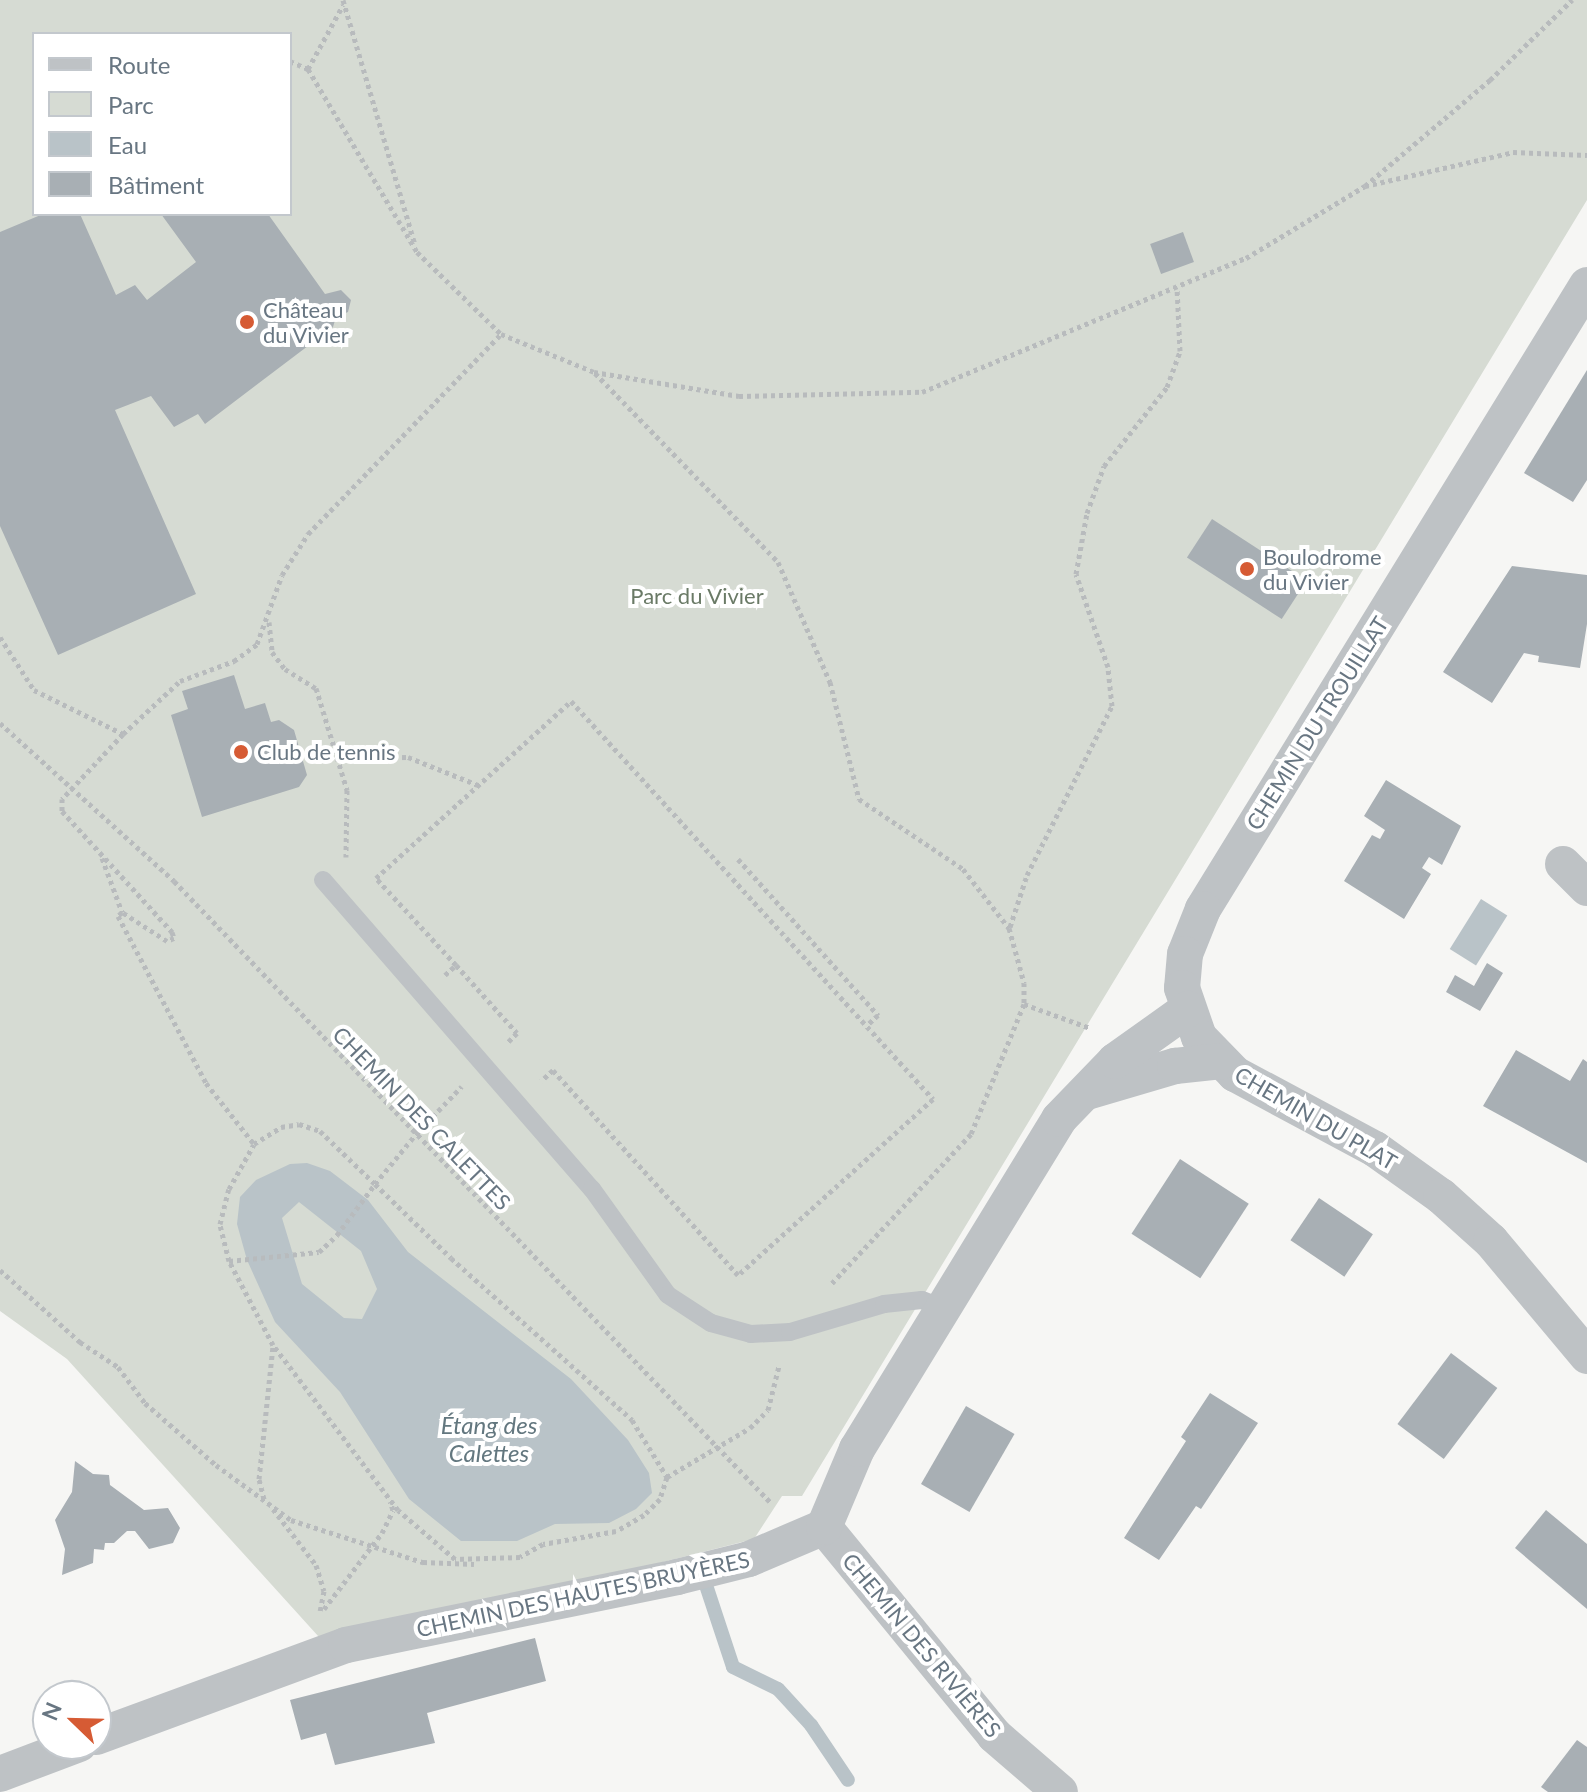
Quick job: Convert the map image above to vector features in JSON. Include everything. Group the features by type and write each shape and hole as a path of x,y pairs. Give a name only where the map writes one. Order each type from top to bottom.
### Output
{"street":[{"name":"CHEMIN DU TROUILLAT","path":"1188,1009 1182,988 1185,954 1203,909 1587,285"},
{"name":"CHEMIN DU PLAT","path":"1188,1009 1199,1037 1235,1074 1375,1149 1441,1196 1491,1241 1587,1356"},
{"path":"824,1527 857,1449 1059,1119 1115,1061 1188,1009"},
{"path":"1086,1093 1175,1066 1222,1061"},
{"name":"CHEMIN DES HAUTES BRUYÈRES","path":"112,1731 346,1645 688,1575 749,1559 824,1527"},
{"name":"CHEMIN DES RIVIÈRES","path":"824,1527 994,1735 1060,1792"},
{"path":"0,1774 37,1760"}],"lane":[{"path":"323,880 592,1189 668,1295 711,1323 751,1334 790,1332 884,1304 922,1300 943,1308"}],"path":[{"path":"292,62 308,69 417,252 501,334 594,372 739,396 922,392 1246,258 1365,186 1490,80 1572,0"},
{"path":"308,69 344,2"},
{"path":"344,2 417,252"},
{"path":"1365,186 1513,152 1587,155"},
{"path":"1009,928 1027,875 1112,706 1108,667 1076,574 1087,513 1104,466 1167,387 1180,351 1177,287"},
{"path":"100,854 122,912 167,941 174,938 100,854 62,811 62,799 75,789 123,734 180,681 234,661 257,644 269,621 282,575 308,534 501,334"},
{"path":"594,372 778,562 830,682 859,799 963,869 1009,928 1024,1004 971,1134 827,1288"},
{"path":"269,621 272,652 285,669 316,688 347,790 344,852 349,863"},
{"path":"0,637 34,690 123,734"},
{"path":"513,1054 505,1045 517,1033 376,878 571,701 933,1099 738,1275 553,1070 539,1083 531,1073"},
{"name":"CHEMIN DES CALETTES","path":"0,723 174,881 761,1496 824,1527"},
{"path":"338,758 408,757 478,785"},
{"path":"738,859 878,1015 866,1026"},
{"path":"122,912 118,916 206,1083 254,1144"},
{"path":"431,967 442,978 456,965"},
{"path":"1024,1004 1076,1020"},
{"path":"229,1261 319,1252 337,1235 416,1134 441,1109"},
{"path":"491,1562 455,1559 430,1542 388,1494 273,1345 229,1261 220,1224 229,1189 254,1144 281,1127 299,1124 320,1131 451,1258 596,1382 632,1420 667,1477"},
{"path":"0,1270 80,1342 118,1367 145,1403 216,1465 264,1500 314,1530 423,1562 491,1562 520,1557 543,1544 616,1531 644,1515 660,1499 667,1477 750,1428"},
{"path":"273,1345 259,1479 264,1500 316,1565 324,1591 319,1620 372,1547 393,1510 388,1494"}],"green space":[{"name":"Parc du Vivier","path":"0,0 1587,0 1587,200 802,1496 782,1496 754,1539 328,1647 67,1359 0,1311"}],"water":[{"path":"1481,899 1507,915 1476,965 1450,949"},
{"name":"Étang des Calettes","path":"307,1163 330,1171 368,1200 408,1252 571,1379 628,1440 649,1473 652,1493 636,1509 609,1523 555,1524 517,1541 461,1541 409,1499 340,1392 275,1322 247,1260 237,1224 240,1197 256,1180 290,1164","holes":["299,1202 361,1251 377,1289 362,1319 344,1318 302,1284 282,1218"]}],"building":[{"path":"38,216 81,216 116,295 135,285 147,300 196,262 162,216 269,216 325,294 341,290 351,300 348,312 336,317 333,327 205,424 198,414 174,427 151,396 115,410 196,594 58,655 0,526 0,232"},
{"path":"1183,232 1194,262 1161,274 1150,244"},
{"path":"1587,370 1587,480 1573,502 1524,473"},
{"name":"Boulodrome du Vivier","path":"1212,519 1307,581 1282,619 1187,558"},
{"path":"1512,566 1587,575 1587,624 1580,668 1538,662 1539,656 1524,653 1492,703 1443,672"},
{"name":"Club de tennis","path":"234,675 245,709 265,703 271,722 279,720 294,730 307,775 299,787 202,817 171,715 188,709 182,691"},
{"path":"1386,780 1461,826 1442,865 1429,857 1422,868 1431,874 1404,919 1344,881 1372,835 1380,839 1385,830 1364,816"},
{"path":"1487,963 1503,973 1480,1011 1446,992 1455,975 1474,986"},
{"path":"1516,1050 1570,1081 1583,1059 1587,1062 1587,1163 1483,1106"},
{"path":"1180,1159 1249,1204 1200,1278 1132,1234"},
{"path":"1319,1198 1373,1234 1344,1277 1290,1240"},
{"path":"1451,1353 1497,1388 1444,1459 1397,1424"},
{"path":"1210,1393 1258,1423 1201,1509 1196,1506 1159,1560 1124,1538 1186,1441 1181,1437"},
{"path":"966,1406 1014,1434 969,1512 921,1484"},
{"path":"75,1461 93,1474 109,1475 110,1485 144,1510 168,1508 180,1528 173,1543 149,1549 135,1531 127,1531 114,1543 105,1543 104,1550 94,1549 93,1563 62,1575 65,1549 55,1520 72,1492"},
{"path":"1546,1510 1587,1544 1587,1609 1515,1548"},
{"path":"535,1638 546,1681 427,1713 435,1743 335,1765 326,1733 301,1740 290,1700"},
{"path":"1577,1740 1587,1747 1587,1792 1548,1792 1541,1787"}],"waterway":[{"path":"701,1570 733,1667 778,1689 811,1725 848,1780"}],"place":[{"name":"Château du Vivier","path":"247,322"},
{"name":"Boulodrome du Vivier","path":"1247,569"},
{"name":"Club de tennis","path":"241,752"}]}
